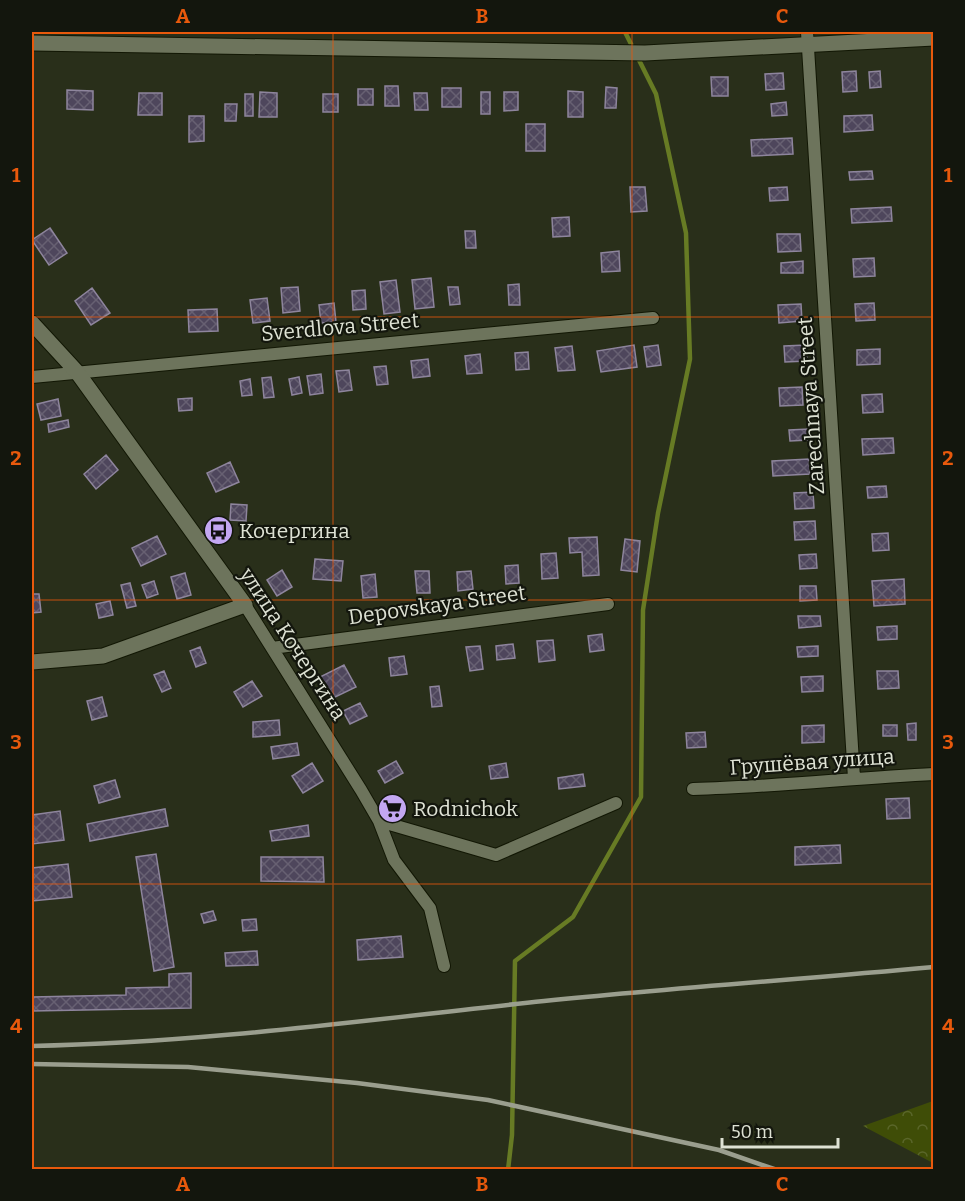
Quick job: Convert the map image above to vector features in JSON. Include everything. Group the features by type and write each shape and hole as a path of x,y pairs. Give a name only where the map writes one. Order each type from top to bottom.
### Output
{"street":[{"path":"32,43 645,53 808,38 933,38"},
{"name":"Zarechnaya Street","path":"808,38 854,777"},
{"name":"Sverdlova Street","path":"32,378 653,318"},
{"name":"улица Кочергина","path":"32,323 77,372 245,605 379,821 394,860 430,908 444,966"},
{"name":"Depovskaya Street","path":"272,648 608,603"},
{"path":"32,662 103,656 245,605"},
{"name":"Грушёвая улица","path":"693,789 748,787 854,777 933,774"},
{"path":"379,821 496,855 616,804"}],"green space":[{"path":"933,1101 933,1163 863,1126"}],"building":[{"path":"856,71 857,91 843,92 842,72"},
{"path":"880,71 881,87 870,88 869,72"},
{"path":"783,73 784,89 766,90 765,74"},
{"path":"711,77 728,77 728,96 712,96"},
{"path":"385,86 398,86 399,106 385,106"},
{"path":"606,87 617,88 616,108 605,108"},
{"path":"442,88 461,88 461,107 442,107"},
{"path":"358,89 373,89 373,105 358,105"},
{"path":"67,90 93,91 93,110 67,109"},
{"path":"568,91 583,92 583,117 568,117"},
{"path":"260,92 277,93 277,117 259,117"},
{"path":"481,92 490,92 490,114 481,114"},
{"path":"504,92 518,92 518,110 504,111"},
{"path":"139,93 162,93 162,115 138,115"},
{"path":"414,93 427,93 428,110 415,110"},
{"path":"245,94 253,94 253,116 245,116"},
{"path":"323,94 338,94 338,112 323,112"},
{"path":"786,102 787,115 772,116 771,104"},
{"path":"225,104 237,104 236,121 225,121"},
{"path":"872,115 873,130 844,132 844,116"},
{"path":"189,116 204,116 204,141 189,142"},
{"path":"526,124 545,124 545,151 526,151"},
{"path":"792,138 793,154 752,156 751,140"},
{"path":"872,171 873,179 850,180 849,172"},
{"path":"630,187 645,187 647,211 631,212"},
{"path":"787,187 788,200 770,201 769,188"},
{"path":"891,207 892,221 852,223 851,209"},
{"path":"569,217 570,236 553,237 552,218"},
{"path":"50,228 67,253 49,265 32,240"},
{"path":"465,231 475,231 476,248 466,248"},
{"path":"777,234 800,234 801,251 778,252"},
{"path":"619,251 620,271 602,272 601,253"},
{"path":"874,258 875,276 854,277 853,259"},
{"path":"803,261 803,273 781,273 781,263"},
{"path":"431,278 434,307 415,309 412,280"},
{"path":"396,280 400,312 384,314 380,282"},
{"path":"519,284 520,305 509,305 508,285"},
{"path":"298,287 300,311 283,313 281,288"},
{"path":"448,287 458,287 460,304 450,305"},
{"path":"92,288 110,313 91,325 75,301"},
{"path":"365,290 366,309 353,310 352,291"},
{"path":"267,298 270,321 253,323 250,300"},
{"path":"334,303 336,322 321,323 319,305"},
{"path":"874,303 875,320 856,321 855,304"},
{"path":"801,304 802,321 779,323 778,305"},
{"path":"217,309 218,331 189,332 188,310"},
{"path":"634,345 637,367 601,372 597,351"},
{"path":"658,345 661,365 647,367 644,347"},
{"path":"806,345 807,361 785,362 784,346"},
{"path":"572,346 575,370 558,371 555,348"},
{"path":"880,349 880,364 857,365 857,350"},
{"path":"528,352 529,369 516,370 515,353"},
{"path":"480,354 482,373 467,374 465,356"},
{"path":"428,359 430,376 413,378 411,361"},
{"path":"386,366 388,384 377,385 374,367"},
{"path":"349,370 352,390 339,392 336,371"},
{"path":"321,374 323,393 310,395 307,376"},
{"path":"271,377 274,397 264,398 262,378"},
{"path":"299,377 302,393 292,395 289,379"},
{"path":"250,379 252,395 242,396 240,381"},
{"path":"802,387 803,405 780,406 779,388"},
{"path":"882,394 883,412 863,413 862,395"},
{"path":"192,398 192,410 179,411 178,399"},
{"path":"58,399 61,416 41,420 37,404"},
{"path":"68,420 69,427 49,432 48,424"},
{"path":"809,429 809,440 790,441 789,430"},
{"path":"893,438 894,453 863,455 862,439"},
{"path":"106,455 118,470 96,489 84,474"},
{"path":"809,459 810,474 773,476 772,461"},
{"path":"230,462 239,482 216,492 207,473"},
{"path":"886,486 887,497 868,498 867,487"},
{"path":"813,492 814,508 795,509 794,493"},
{"path":"231,504 247,505 246,521 230,520"},
{"path":"815,521 816,539 795,540 794,522"},
{"path":"888,533 889,550 873,551 872,534"},
{"path":"157,536 166,554 141,566 132,548"},
{"path":"597,537 599,575 583,576 582,552 570,553 569,538"},
{"path":"625,539 640,541 637,572 621,570"},
{"path":"556,553 558,578 542,579 541,554"},
{"path":"816,554 817,568 800,569 799,555"},
{"path":"315,559 343,561 341,581 313,579"},
{"path":"518,565 519,583 506,584 505,566"},
{"path":"282,570 292,587 277,596 267,580"},
{"path":"415,571 429,571 430,593 417,593"},
{"path":"471,571 473,589 458,591 457,572"},
{"path":"185,573 191,595 177,599 171,577"},
{"path":"375,574 377,597 363,598 361,576"},
{"path":"904,579 905,604 874,606 872,581"},
{"path":"154,581 158,594 147,598 142,585"},
{"path":"130,583 136,606 127,608 121,585"},
{"path":"800,586 816,586 817,600 800,601"},
{"path":"32,594 39,594 41,612 32,613"},
{"path":"110,601 113,615 99,618 96,604"},
{"path":"798,616 820,616 821,626 799,628"},
{"path":"897,626 897,639 878,640 877,627"},
{"path":"602,634 604,650 590,652 588,636"},
{"path":"553,640 555,660 539,662 537,641"},
{"path":"513,644 515,658 497,660 496,646"},
{"path":"480,646 483,669 470,671 466,647"},
{"path":"818,646 818,656 798,657 797,647"},
{"path":"200,647 206,663 196,667 190,651"},
{"path":"404,656 407,674 391,676 389,658"},
{"path":"344,665 356,687 331,699 320,677"},
{"path":"164,671 171,688 162,692 154,675"},
{"path":"877,671 898,671 899,688 878,689"},
{"path":"823,676 823,691 802,692 801,677"},
{"path":"252,681 262,696 243,707 234,692"},
{"path":"439,686 442,706 432,707 430,687"},
{"path":"102,697 107,716 92,720 87,701"},
{"path":"360,703 367,716 350,724 343,711"},
{"path":"279,720 280,735 253,737 253,722"},
{"path":"916,723 916,740 908,740 907,724"},
{"path":"824,725 824,742 802,743 802,726"},
{"path":"883,725 897,725 897,736 883,736"},
{"path":"705,732 706,747 687,748 686,733"},
{"path":"297,743 299,755 273,759 271,747"},
{"path":"396,761 403,773 385,783 378,771"},
{"path":"312,763 323,781 303,793 292,776"},
{"path":"506,763 508,777 491,779 489,766"},
{"path":"583,774 585,786 559,789 558,778"},
{"path":"115,780 120,797 99,803 94,786"},
{"path":"909,798 910,818 887,819 886,799"},
{"path":"165,809 168,826 90,841 87,824"},
{"path":"60,811 64,840 32,844 32,815"},
{"path":"308,825 309,836 272,841 270,831"},
{"path":"840,845 841,863 795,865 795,847"},
{"path":"156,854 174,967 154,971 136,857"},
{"path":"261,857 323,857 324,882 261,881"},
{"path":"68,864 72,897 32,901 32,868"},
{"path":"213,911 216,920 204,923 201,914"},
{"path":"256,919 257,930 243,931 242,920"},
{"path":"401,936 403,957 358,960 357,940"},
{"path":"257,951 258,965 226,966 225,953"},
{"path":"191,973 191,1008 32,1011 32,997 126,995 126,988 169,987 169,974"}],"waterway":[{"path":"508,1170 512,1135 515,961 573,917 641,797 643,610 658,513 690,359 686,233 656,94 625,32"}],"railway":[{"path":"32,1046 224,1035 592,996 934,967"},
{"path":"32,1064 188,1067 357,1083 488,1100 719,1150 777,1170"}],"place":[{"name":"Кочергина","path":"218,531"},
{"name":"Rodnichok","path":"392,809"}]}
